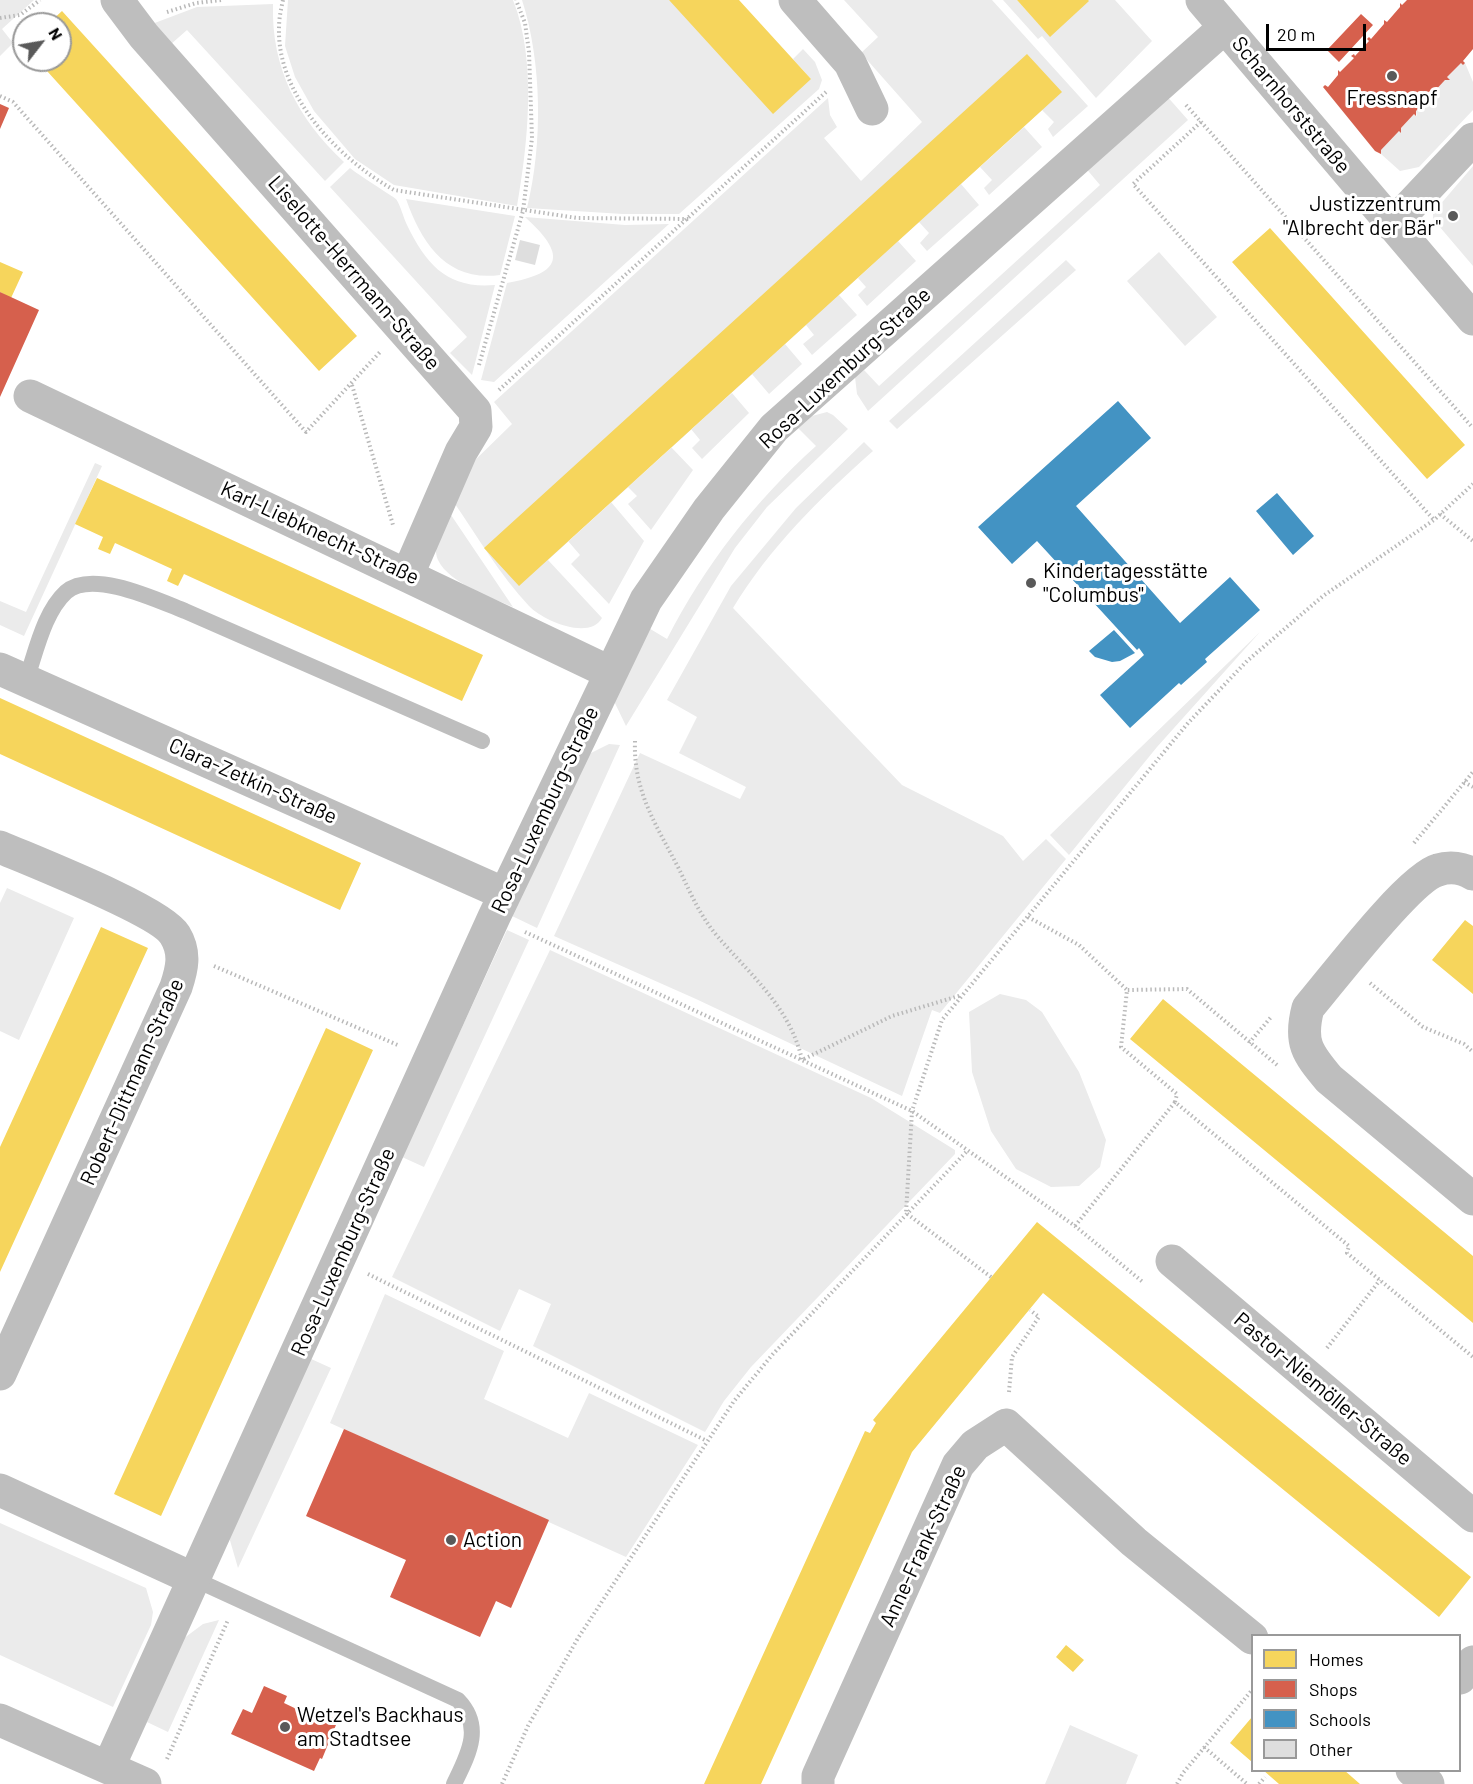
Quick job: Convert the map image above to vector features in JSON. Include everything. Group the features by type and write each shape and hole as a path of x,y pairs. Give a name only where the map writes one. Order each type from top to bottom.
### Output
{"street":[{"path":"795,0 850,63 872,109"},
{"name":"Scharnhorststraße","path":"1202,0 1473,320"},
{"name":"Liselotte-Herrmann-Straße","path":"126,13 402,326 471,408"},
{"name":"Rosa-Luxemburg-Straße","path":"109,1766 500,906 609,672 646,600 709,509 774,428 1225,27"},
{"path":"1392,225 1473,140"},
{"name":"Karl-Liebknecht-Straße","path":"30,396 412,565 609,672"},
{"path":"412,565 461,452 476,427 471,408"},
{"name":"Clara-Zetkin-Straße","path":"13,674 500,906"},
{"name":"Robert-Dittmann-Straße","path":"0,847 151,914 175,934 183,952 182,967 176,987 0,1374"},
{"path":"1473,874 1463,868 1437,870 1412,886 1308,1008 1302,1030 1309,1056 1329,1079 1473,1199"},
{"name":"Pastor-Niemöller-Straße","path":"1172,1261 1473,1516"},
{"path":"1006,1425 1134,1542 1251,1637"},
{"name":"Anne-Frank-Straße","path":"818,1784 818,1776 958,1465 975,1445 1006,1425"},
{"path":"0,1490 194,1579"},
{"path":"1461,1677 1473,1662"},
{"path":"0,1720 109,1766 154,1775"},
{"path":"1414,1772 1428,1784"}],"lane":[{"path":"13,674 65,593 83,583 98,583 142,594 185,611 482,741"},
{"path":"194,1579 458,1700 470,1712 472,1730 469,1753 454,1784"}],"path":[{"path":"0,18 20,15 40,0"},
{"path":"126,13 222,0"},
{"path":"283,0 279,28 282,56 291,83 326,135 347,158 369,176 394,190 577,218 689,219"},
{"path":"471,408 523,211 532,138 529,52 525,23 516,0"},
{"path":"471,408 689,219 823,94 855,75"},
{"path":"1164,80 1473,428"},
{"path":"0,96 13,102 306,432 352,385 402,326"},
{"path":"1201,122 1133,184 1434,520"},
{"path":"352,385 390,520 412,565"},
{"path":"906,1213 912,1111 942,1020 1188,723 1247,661 1323,596 1434,520 1473,484"},
{"path":"1440,514 1473,541"},
{"path":"635,741 634,765 654,827 679,869 696,907 718,937 750,970 782,1013 798,1042 802,1060"},
{"path":"1464,782 1473,787"},
{"path":"500,906 802,1060 912,1111 1075,1226 1152,1289 1172,1261"},
{"path":"1028,917 1079,945 1126,990 1187,989 1281,1069 1309,1056"},
{"path":"183,952 430,1059"},
{"path":"1346,964 1424,1027 1464,1044 1473,1052"},
{"path":"1075,1226 1175,1102 1177,1094 1121,1047 1126,990"},
{"path":"802,1060 892,1016 963,995"},
{"path":"1175,1102 1349,1246 1347,1253 1473,1358"},
{"path":"502,1784 551,1682 734,1401 773,1354 968,1150"},
{"path":"906,1213 991,1277"},
{"path":"339,1260 707,1441"},
{"path":"1307,1375 1380,1280"},
{"path":"1006,1425 1012,1357 1039,1317 1030,1310"},
{"path":"154,1775 238,1598"},
{"path":"1177,1784 1204,1747 1251,1691"},
{"path":"1204,1747 1247,1784"},
{"path":"1259,1784 1265,1777"}],"shaded area":[{"path":"0,0 34,0 21,12 12,12 12,20 2,29 12,44 0,56"},
{"path":"288,0 513,0 521,24 528,75 527,129 517,206 394,185 355,159 314,111 295,77 285,46"},
{"path":"522,0 669,0 811,79 793,59 803,49 815,62 822,80 819,89 679,214 623,214 527,208 536,157 538,103 537,76 529,24"},
{"path":"844,0 992,0 1088,106 1053,137 1048,129 1054,122 1042,110 548,560 602,618 596,625 587,628 565,626 554,622 535,611 518,594 453,501 468,467 512,424 494,402 828,98 830,115 837,127 824,138 861,181 922,122 861,53 878,37"},
{"path":"1003,0 1017,0 1050,36 1088,0 1115,0 1152,41 1096,98 1042,36 1038,39"},
{"path":"273,4 277,50 290,91 313,128 344,162 325,181 187,30 170,45 152,24 197,7"},
{"path":"1461,63 1465,63 1473,82 1473,110 1419,167 1400,171 1381,154 1381,150 1399,131 1401,132 1401,128 1414,114 1417,116 1416,111 1429,97 1432,99 1432,94 1445,80 1449,80 1447,77"},
{"path":"1165,94 1188,120 868,411 857,394 855,377 864,370 879,386 1100,185 1084,166"},
{"path":"1024,127 1042,147 989,195 984,188 992,180 980,167"},
{"name":"Justizzentrum \"Albrecht der Bär\"","path":"1473,166 1473,266 1433,219 1433,213"},
{"path":"350,168 396,199 415,240 431,263 441,272 464,283 495,285 472,375 450,353 467,337 330,187"},
{"path":"961,184 979,205 927,251 920,243 929,233 919,222"},
{"path":"406,199 515,216 500,275 481,276 465,272 439,257 420,231"},
{"path":"525,217 625,225 669,224 494,382 481,380 507,283 540,274 549,267 553,260 548,242"},
{"path":"898,241 916,261 867,306 858,295 866,287 858,278"},
{"path":"1159,252 1217,317 1185,346 1127,281"},
{"path":"1066,260 1076,270 897,429 889,421"},
{"path":"839,295 857,315 812,355 803,344 814,335 806,325"},
{"path":"785,344 802,364 769,394 752,374"},
{"path":"732,393 749,413 702,459 692,448 700,440 691,429"},
{"path":"827,412 848,429 767,507 735,548 626,726 613,699 647,627 667,639 714,560 732,536 772,489 816,446 798,428 812,416"},
{"path":"864,442 873,451 797,524 763,564 733,608 902,785 1003,836 1023,861 1046,839 1066,859 940,1013 932,1010 902,1096 696,999 554,936 640,753 740,799 746,787 679,753 697,717 667,700 731,586 796,508"},
{"path":"671,447 693,470 651,530 628,504 637,496 628,487"},
{"path":"95,463 102,466 24,636 0,625 0,601 26,612"},
{"path":"611,502 644,541 609,604 571,564 580,555 568,541"},
{"path":"449,512 513,607 478,592 444,569 438,559 436,549 439,535"},
{"path":"1260,632 1157,747 1069,855 1050,835"},
{"path":"609,744 620,745 537,928 512,916 582,761 591,753"},
{"path":"7,888 74,918 19,1040 0,1031 0,903"},
{"path":"507,930 529,940 424,1167 402,1157"},
{"path":"550,950 871,1098 955,1150 955,1154 751,1367 724,1401 705,1432 533,1346 551,1304 519,1289 500,1331 392,1277"},
{"path":"1000,994 1026,1000 1042,1012 1079,1072 1106,1140 1100,1167 1079,1186 1051,1187 1016,1169 991,1131 972,1072 969,1012"},
{"path":"385,1294 504,1351 484,1399 568,1438 589,1393 698,1445 626,1557 330,1423"},
{"path":"309,1358 331,1368 238,1568 229,1537"},
{"path":"0,1523 146,1588 153,1612 151,1625 113,1707 0,1655"},
{"path":"219,1620 168,1732 147,1722 183,1639 203,1624"},
{"path":"1070,1725 1138,1755 1126,1784 1045,1784"}],"building: Homes":[{"path":"669,0 739,0 811,79 773,114"},
{"path":"1017,0 1088,0 1089,1 1050,37"},
{"path":"72,22 357,336 319,371 48,72 72,72"},
{"path":"1027,54 1062,92 519,586 484,548"},
{"path":"1270,228 1465,445 1427,479 1232,262"},
{"path":"0,262 23,272 11,298 0,292"},
{"path":"97,478 483,655 462,701 184,574 178,586 167,581 172,569 115,543 110,554 98,549 103,537 75,524"},
{"path":"0,698 361,863 340,910 0,754"},
{"path":"1465,920 1473,926 1473,994 1432,960"},
{"path":"101,927 148,948 0,1272 0,1147"},
{"path":"1163,999 1473,1256 1473,1323 1130,1039"},
{"path":"326,1028 373,1050 161,1516 114,1494"},
{"path":"1037,1222 1471,1577 1439,1617 1043,1293 912,1452 761,1784 704,1784 865,1431 870,1433 876,1423 873,1420"},
{"path":"1066,1645 1084,1660 1073,1672 1056,1657"},
{"path":"1251,1718 1251,1761 1230,1743"},
{"path":"1265,1772 1346,1772 1360,1784 1279,1784"}],"building: Shops":[{"name":"Fressnapf","path":"1407,0 1473,0 1473,49 1463,61 1465,63 1463,65 1461,63 1447,77 1450,80 1445,80 1432,94 1432,99 1429,97 1416,111 1416,116 1414,114 1401,128 1401,133 1399,131 1381,150 1381,154 1375,151 1323,87 1325,85 1328,87 1338,75 1338,70 1340,72 1354,58 1351,56 1354,54 1355,56 1369,41 1367,39 1369,37 1371,39 1384,24 1384,20 1387,22 1400,7 1400,3 1402,5"},
{"path":"1361,14 1373,25 1339,62 1327,50"},
{"path":"0,104 9,108 0,129"},
{"path":"0,292 39,310 0,397"},
{"name":"Action","path":"344,1429 549,1520 511,1608 496,1601 480,1637 390,1597 406,1560 306,1516"},
{"name":"Wetzel's Backhaus am Stadtsee","path":"264,1686 287,1696 284,1703 309,1715 312,1708 338,1720 322,1759 320,1758 314,1771 231,1734 243,1709 252,1713"}],"building: Schools":[{"path":"1118,401 1151,438 1076,506 1180,623 1230,577 1260,610 1205,659 1207,662 1181,685 1179,683 1130,728 1100,695 1144,655 1139,648 1137,650 1037,541 1012,564 978,527"},
{"path":"1277,493 1314,536 1293,555 1256,511"},
{"path":"1114,630 1135,653 1120,661 1112,662 1095,657 1089,651"}],"building: Other":[{"path":"520,240 540,245 535,265 515,260"}],"place":[{"name":"Fressnapf","path":"1392,76"},
{"name":"Justizzentrum \"Albrecht der Bär\"","path":"1453,216"},
{"name":"Kindertagesstätte \"Columbus\"","path":"1031,583"},
{"name":"Action","path":"451,1540"},
{"name":"Wetzel's Backhaus am Stadtsee","path":"285,1727"}]}
